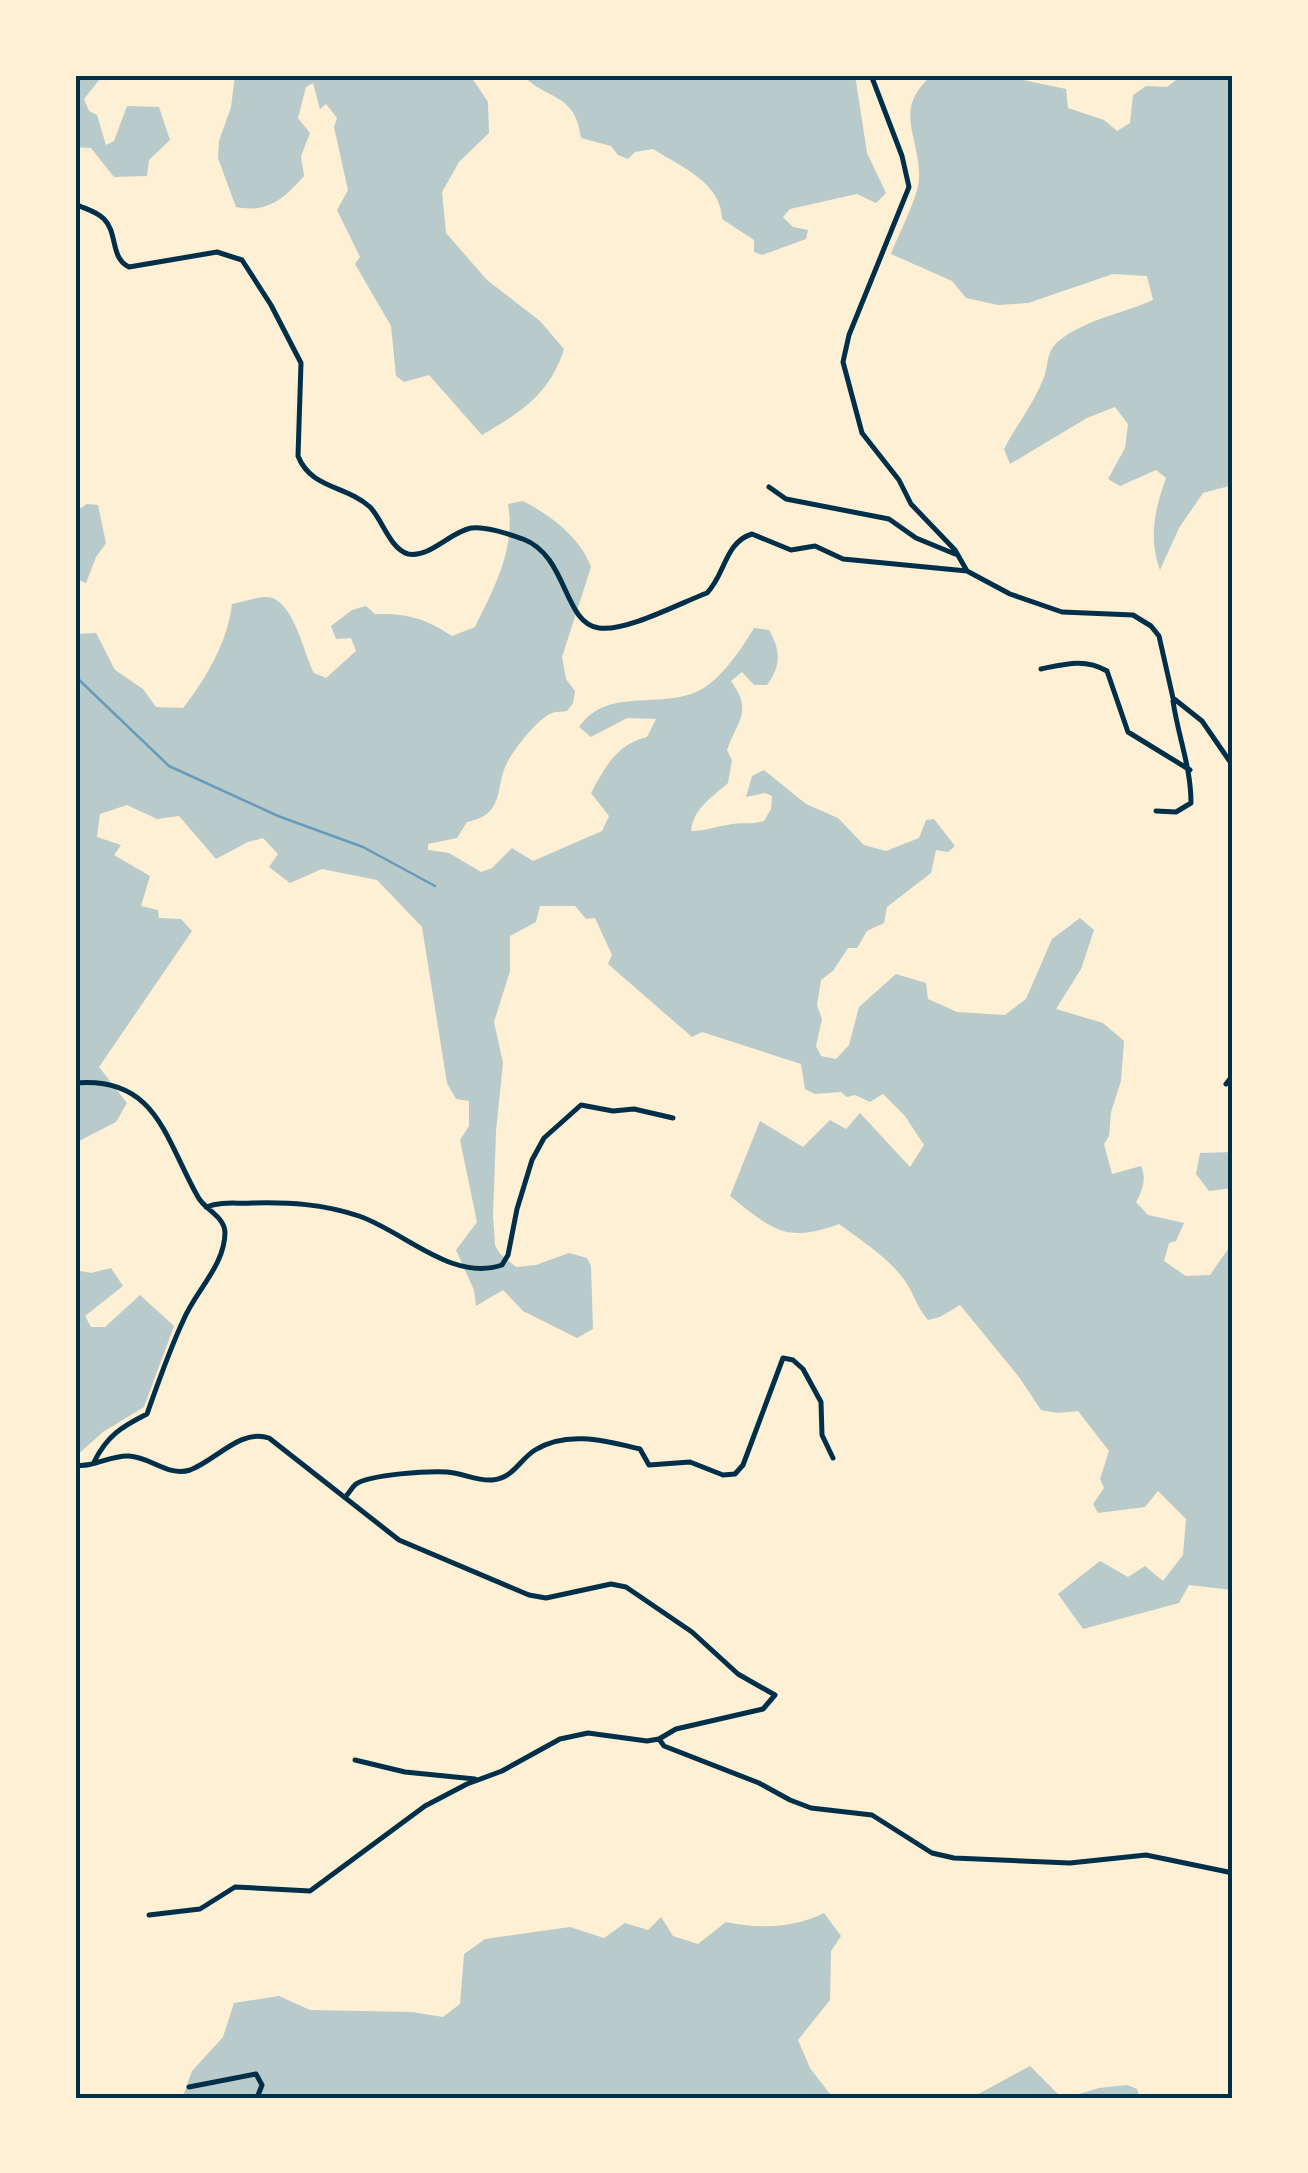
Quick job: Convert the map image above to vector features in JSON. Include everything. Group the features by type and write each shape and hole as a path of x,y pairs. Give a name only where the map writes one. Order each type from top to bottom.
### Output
{"street":[{"path":"871,75 910,187 849,335 842,362 862,433 899,480 911,504 958,555 967,571"},
{"path":"75,204 96,212 106,221 113,231 118,256 129,267 217,252 242,260 301,363 298,456 314,480 372,509 399,549 408,554 428,550 475,527 537,546 551,560 574,609 583,621 597,628 617,628 707,593 716,584 737,540 752,534 791,550 815,546 843,558 967,571 1010,594 1062,612 1142,619 1159,636 1176,726 1190,770 1190,803 1176,812 1156,811"},
{"path":"768,487 786,499 890,518 916,538 958,555"},
{"path":"1042,670 1078,662 1108,671 1128,732 1190,770"},
{"path":"1173,698 1202,721 1233,766"},
{"path":"1226,1084 1233,1075"},
{"path":"75,1083 132,1091 148,1104 200,1202 223,1222 221,1254 183,1319 147,1414 115,1430 92,1465"},
{"path":"206,1207 218,1202 288,1200 338,1210 362,1217 442,1258 484,1271 502,1266 508,1255 532,1160 544,1138 582,1105 613,1111 634,1109 673,1118"},
{"path":"346,1496 357,1484 372,1478 449,1472 471,1479 494,1480 514,1472 533,1451 558,1440 597,1439 640,1449 649,1465 690,1462 723,1475 735,1474 743,1465 783,1358 793,1360 803,1369 820,1402 822,1435 833,1458"},
{"path":"75,1465 128,1456 180,1473 258,1434 416,1549 529,1595 546,1598 610,1584 626,1587 692,1632 738,1674 775,1695 763,1709 676,1730 659,1739 647,1741 588,1733 560,1739 425,1806 310,1891 235,1887 200,1909 149,1915"},
{"path":"659,1739 664,1746 759,1782 811,1808 872,1815 943,1856 1070,1863 1146,1855 1233,1874"},
{"path":"354,1760 405,1772 483,1780"},
{"path":"189,2087 256,2074 262,2085 257,2098"}],"shaded area":[{"path":"75,75 103,75 84,99 89,111 97,115 106,145 114,141 127,106 159,107 170,140 149,160 147,176 114,177 91,148 75,147"},
{"path":"235,75 470,75 488,102 489,133 459,162 442,192 446,233 487,280 540,321 564,349 551,378 532,400 482,435 429,375 404,382 396,376 391,326 355,264 360,257 337,210 348,190 334,127 337,118 326,104 320,109 313,83 306,87 298,118 310,133 301,156 304,176 274,203 257,208 236,207 218,158"},
{"path":"523,75 855,75 867,153 886,193 876,203 857,194 790,209 783,217 793,227 808,230 806,239 762,255 754,252 754,240 722,219 715,195 698,177 653,149 635,152 628,159 611,146 581,138 578,123 566,104"},
{"path":"932,75 999,75 1066,89 1068,108 1104,120 1117,131 1130,123 1133,95 1146,86 1167,87 1182,75 1233,75 1233,485 1203,493 1179,528 1160,570 1154,524 1166,478 1156,470 1120,486 1108,479 1125,448 1128,424 1115,407 1087,418 1010,464 1004,449 1037,394 1056,344 1082,326 1153,300 1147,276 1113,274 1028,303 998,305 966,298 952,281 891,254 918,187 910,113 920,88"},
{"path":"523,501 563,528 580,546 591,567 562,657 566,679 575,691 573,703 567,711 546,716 521,741 508,761 494,806 488,813 467,822 457,838 428,844 428,850 449,853 481,872 492,868 512,848 533,861 602,831 609,816 591,793 613,758 628,745 647,737 656,719 627,718 591,737 579,727 604,707 696,692 721,673 754,628 769,630 776,645 775,671 767,685 754,685 742,672 731,681 742,708 727,750 732,760 728,783 700,810 691,831 764,821 771,809 772,796 765,793 746,797 752,776 764,770 806,804 838,818 864,845 886,851 919,838 926,820 934,819 955,846 948,852 936,850 931,873 887,907 884,923 867,931 857,948 848,948 833,971 821,980 817,1005 822,1019 816,1046 821,1056 836,1059 849,1045 859,1007 896,974 926,983 928,999 957,1012 1005,1015 1026,999 1052,939 1080,918 1094,930 1081,969 1056,1009 1103,1023 1124,1041 1121,1081 1104,1144 1112,1174 1141,1166 1144,1180 1136,1202 1148,1215 1184,1223 1176,1241 1169,1243 1164,1261 1186,1276 1210,1275 1233,1242 1233,1590 1189,1585 1179,1603 1083,1629 1058,1594 1100,1561 1128,1577 1145,1566 1163,1581 1183,1555 1186,1519 1158,1491 1145,1507 1098,1513 1093,1504 1104,1488 1100,1479 1109,1451 1078,1411 1041,1410 960,1305 928,1320 893,1266 839,1224 805,1233 780,1230 730,1196 760,1121 803,1147 830,1120 846,1129 860,1113 910,1167 924,1145 905,1116 883,1094 870,1102 841,1092 815,1094 805,1089 801,1064 702,1032 692,1037 608,964 612,955 595,918 586,919 575,906 540,906 536,922 510,936 510,971 494,1022 503,1063 493,1216 495,1245 516,1267 536,1265 569,1253 587,1258 591,1266 593,1329 577,1338 523,1311 503,1290 476,1306 474,1290 456,1250 477,1222 460,1140 469,1126 469,1101 456,1099 447,1083 422,927 377,880 322,869 290,883 269,867 278,854 263,838 216,859 179,816 157,819 127,805 100,814 97,837 121,845 114,855 150,876 141,906 158,910 159,918 181,919 192,931 99,1067 127,1103 116,1122 75,1143 75,634 96,633 115,670 143,689 156,707 183,708 215,659 232,604 264,597 274,599 289,614 314,673 326,678 356,651 351,638 336,639 331,626 352,610 366,606 375,614 415,618 452,636 475,627 506,552 508,504"},
{"path":"87,504 98,505 106,543 86,583 75,578 75,512"},
{"path":"1233,1152 1233,1188 1209,1191 1196,1174 1200,1153"},
{"path":"111,1268 123,1286 85,1316 91,1327 105,1327 140,1295 174,1326 144,1407 103,1432 75,1457 75,1270 91,1273"},
{"path":"824,1913 841,1936 831,1951 830,2000 798,2040 810,2068 833,2098 183,2096 192,2071 223,2037 234,2003 279,1996 310,2010 412,2012 443,2017 460,2004 464,1954 485,1939 570,1927 604,1938 625,1923 648,1930 661,1917 673,1936 698,1944 726,1922 776,1926"},
{"path":"1030,2066 1062,2098 971,2098"},
{"path":"1127,2085 1137,2089 1140,2098 1065,2098 1099,2088"}],"waterway":[{"path":"75,676 169,766 278,816 363,847 435,886"}]}
